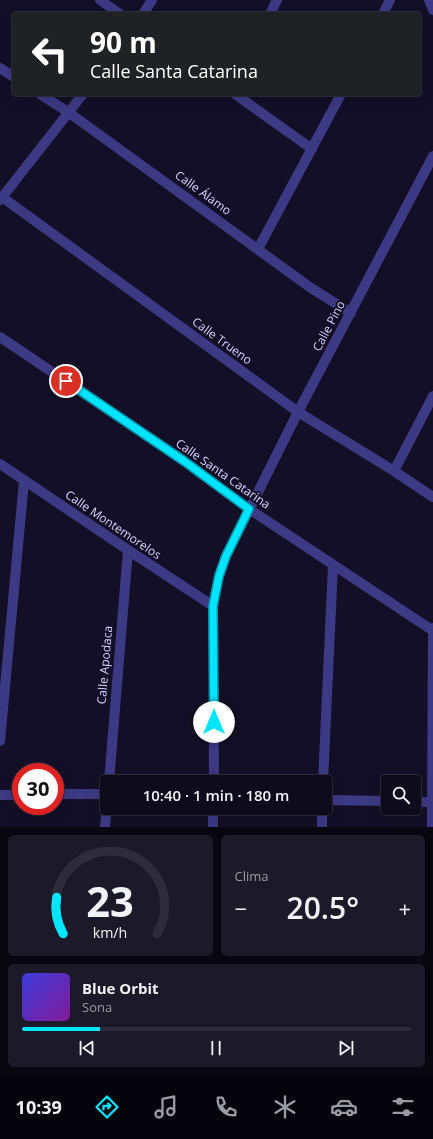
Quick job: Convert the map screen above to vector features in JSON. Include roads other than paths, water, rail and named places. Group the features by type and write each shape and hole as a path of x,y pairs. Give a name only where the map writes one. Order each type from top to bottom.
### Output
{"street":[{"path":"100,0 117,12"},
{"path":"144,12 152,0"},
{"path":"271,12 277,0"},
{"path":"384,12 390,0"},
{"path":"429,0 433,10"},
{"path":"0,68 12,76"},
{"name":"Calle Álamo","path":"43,96 68,112 311,288 351,312"},
{"path":"1,198 81,96"},
{"path":"237,96 312,149"},
{"path":"258,249 340,96"},
{"name":"Calle Pino","path":"214,775 213,606 219,576 226,556 298,412 433,156"},
{"name":"Calle Trueno","path":"1,198 298,412 394,471 433,497"},
{"name":"Calle Santa Catarina","path":"0,337 184,461 249,509 433,629"},
{"path":"394,471 433,396"},
{"name":"Calle Montemorelos","path":"0,464 213,606"},
{"path":"0,741 24,481"},
{"name":"Calle Apodaca","path":"110,775 128,550"},
{"path":"323,775 333,565"},
{"path":"432,827 433,629"},
{"path":"0,795 12,794"},
{"path":"64,794 100,794"},
{"path":"332,800 381,801"},
{"path":"421,802 432,802"},
{"path":"105,827 106,815"},
{"path":"213,815 213,827"},
{"path":"322,815 322,827"}]}
